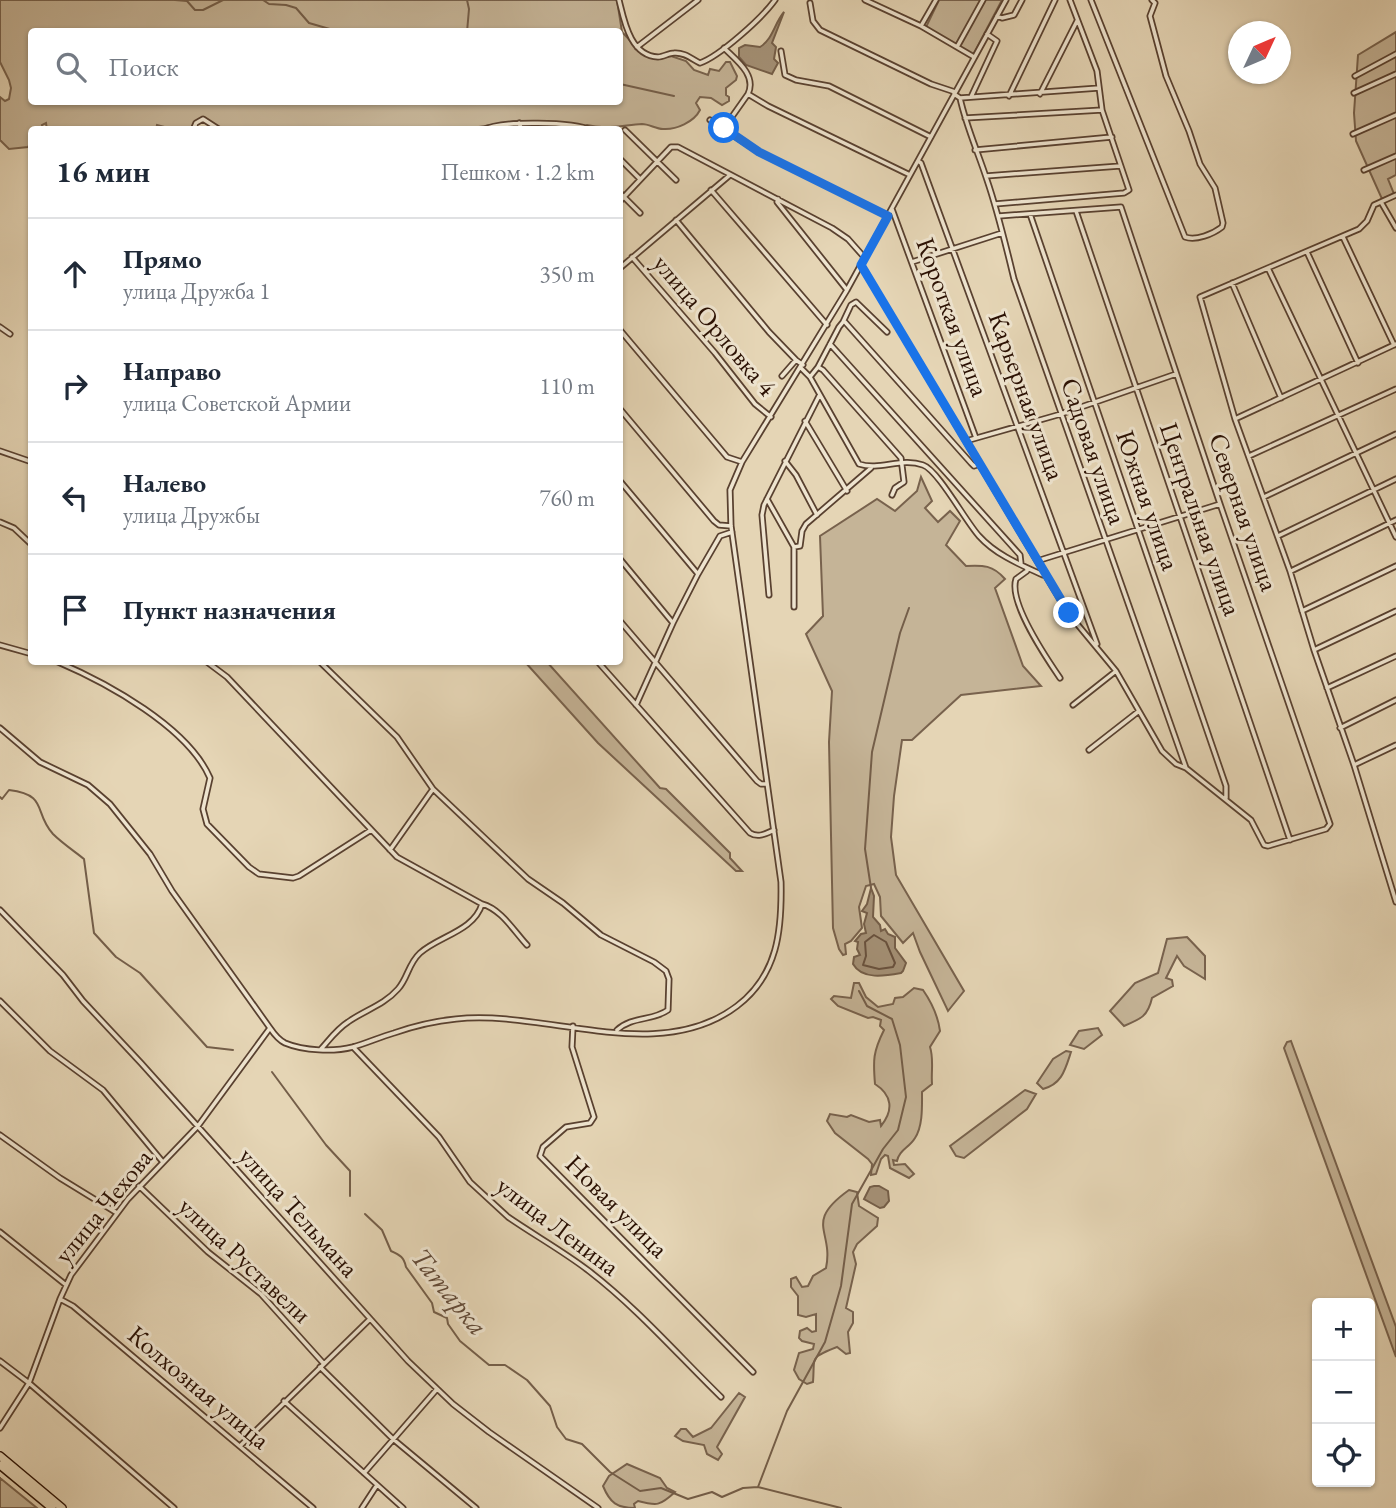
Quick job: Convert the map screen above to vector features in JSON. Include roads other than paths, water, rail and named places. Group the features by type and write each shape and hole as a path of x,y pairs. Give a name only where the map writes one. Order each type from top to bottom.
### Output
{"highway":[{"path":"1,1459 52,1508"},
{"path":"1,1459 62,1508"}],"street":[{"path":"620,0 630,37 637,47 653,56 684,54 700,63 724,48 771,1"},
{"path":"637,47 698,0"},
{"path":"864,0 921,26 974,57"},
{"path":"921,26 936,0"},
{"path":"957,47 983,0"},
{"path":"0,728 40,761 88,785 110,804 150,854 172,891 270,1028 284,1043 321,1049 353,1047 393,1033 453,1019 475,1017 616,1031 667,1033 705,1024 729,1012 744,1000 769,970 779,941 782,915 781,882 731,526 730,490 742,462 847,290 1006,0"},
{"path":"997,16 1002,18 1014,15 1022,0"},
{"path":"1009,96 1055,0"},
{"path":"995,204 1124,193 1129,190 1102,110 1097,71 1070,0"},
{"path":"1091,0 1185,237 1192,239 1216,232 1223,223 1215,188 1199,164 1189,131 1166,76 1150,16 1154,2"},
{"path":"810,1 813,21 820,30 960,98 1099,88"},
{"path":"1040,94 1078,20"},
{"path":"971,97 997,41 987,34"},
{"path":"724,48 749,75 752,83 748,94 724,128"},
{"path":"781,51 785,75 796,80 829,86 931,137"},
{"path":"1355,76 1396,54"},
{"path":"1354,93 1396,74"},
{"path":"748,94 910,175"},
{"name":"Садовая улица","path":"960,98 999,216 1014,279 1186,768"},
{"path":"965,118 1102,110"},
{"path":"1353,134 1396,115"},
{"path":"194,126 203,119 214,126"},
{"path":"710,120 759,152 888,216"},
{"path":"502,126 519,123 546,126"},
{"path":"625,130 676,180"},
{"path":"975,149 1112,137"},
{"path":"640,214 624,197 671,147 678,147 832,228 848,239 864,258"},
{"path":"1364,170 1396,156"},
{"name":"Карьерная улица","path":"918,161 953,249 1098,647"},
{"path":"623,162 640,179"},
{"path":"986,176 1120,166"},
{"path":"623,265 730,175"},
{"path":"711,190 827,325"},
{"path":"1396,195 1374,205 1364,225 1343,237 1200,297 1236,419 1290,571 1396,902"},
{"path":"778,199 777,202 847,290"},
{"path":"1381,202 1396,228"},
{"name":"Северная улица","path":"999,216 1121,207 1331,824 1326,829 1268,846 1264,845 1251,820 1226,798"},
{"name":"Короткая улица","path":"892,209 976,438"},
{"name":"Центральная улица","path":"1076,211 1290,840"},
{"name":"Южная улица","path":"1030,214 1226,786 1226,798"},
{"path":"676,220 769,332 802,366 859,464 872,468 900,463 924,465 934,473 978,536 998,552 1045,576"},
{"path":"912,262 1002,233"},
{"path":"1236,419 1395,344 1343,237"},
{"path":"1307,252 1359,363"},
{"name":"улица Орловка 4","path":"632,257 755,404 771,417"},
{"path":"861,265 1045,576 1073,619 1116,671 1162,751 1226,798"},
{"path":"1268,268 1396,537"},
{"path":"1232,283 1281,398"},
{"path":"810,377 851,305 856,302 887,332"},
{"path":"843,322 848,324 971,463 974,466 980,464"},
{"path":"0,327 10,334"},
{"path":"623,334 727,457 742,462"},
{"path":"830,344 855,368 1020,555 1021,564"},
{"path":"782,376 796,360"},
{"path":"818,367 901,458 904,482 895,488 892,495"},
{"path":"966,441 1061,414 1176,374"},
{"path":"1249,456 1396,389"},
{"path":"769,595 762,516 785,461 819,396"},
{"path":"623,413 719,525 720,536 673,623 636,705"},
{"path":"805,421 847,491"},
{"path":"1264,497 1396,434"},
{"path":"0,451 28,461"},
{"path":"785,461 796,475 817,515"},
{"path":"793,547 800,546 803,528 872,468"},
{"path":"1278,536 1396,479"},
{"path":"623,485 698,574"},
{"path":"767,499 793,547 794,607"},
{"path":"1037,561 1220,504"},
{"path":"1290,571 1396,520"},
{"path":"0,522 14,528 28,540"},
{"path":"719,525 731,526"},
{"path":"720,536 732,531"},
{"path":"623,563 673,623"},
{"path":"1302,611 1396,566"},
{"path":"1027,568 1027,571 1016,579 1015,590 1032,639 1060,678"},
{"path":"1314,650 1396,611"},
{"path":"623,625 757,781 767,784"},
{"path":"0,645 28,653"},
{"path":"1326,688 1396,656"},
{"path":"65,665 104,683 172,728 210,778 203,809 207,824 253,871 266,876 293,878 371,830"},
{"path":"211,665 227,677 390,850 404,862 493,908 527,945"},
{"path":"323,665 397,737 433,789 528,879 601,934 654,962 668,974 668,1010 632,1020 616,1031"},
{"path":"601,665 750,832 762,835 774,830"},
{"path":"1073,705 1116,671"},
{"path":"1340,727 1396,700"},
{"path":"1089,750 1139,711"},
{"path":"1354,765 1396,745"},
{"path":"390,850 433,789"},
{"path":"1390,882 1396,879"},
{"path":"321,1049 340,1028 386,1000 404,981 408,968 417,955 461,929 476,915 482,904"},
{"name":"улица Тельмана","path":"0,911 63,975 83,1001 370,1319 437,1389 489,1432 598,1508"},
{"path":"0,1001 50,1051 103,1090 163,1161"},
{"name":"Новая улица","path":"573,1027 572,1047 594,1118 590,1123 566,1127 543,1147 540,1156 753,1372"},
{"name":"улица Чехова","path":"0,1428 29,1383 66,1284 139,1186 198,1126 270,1028"},
{"name":"улица Ленина","path":"353,1047 439,1137 470,1182 496,1207 607,1285 649,1323 721,1397"},
{"path":"0,1135 60,1178 117,1213"},
{"name":"улица Руставели","path":"139,1186 208,1252 261,1294 322,1365 393,1439"},
{"path":"0,1232 66,1284"},
{"name":"Колхозная улица","path":"60,1299 73,1306 313,1508"},
{"path":"240,1446 370,1319"},
{"path":"0,1361 174,1508"},
{"path":"364,1473 437,1389"},
{"path":"284,1401 403,1508"},
{"path":"393,1439 476,1508"},
{"path":"362,1508 377,1485"}],"water":[{"path":"784,12 772,43 776,47 774,59 778,63 772,74 746,65 739,57 739,48 745,45 760,47 764,44"},
{"path":"871,888 874,896 873,917 880,925 881,931 885,929 895,937 895,948 906,963 901,973 868,975 853,964 854,957 860,955 858,942 855,941 861,934 866,933 864,924 867,913 862,911 867,904"},
{"path":"870,1187 888,1191 889,1201 884,1207 880,1208 864,1199"}],"waterway":[{"path":"175,0 187,1 195,10 203,10 223,0"},
{"path":"263,0 269,4 296,8 309,23 326,28"},
{"path":"467,0 467,28"},
{"path":"623,85 674,96"},
{"path":"871,888 865,849 872,752 900,633 909,608"},
{"name":"Татарка","path":"0,797 2,799 9,790 22,792 35,800 53,834 84,859 94,933 116,957 140,973 207,1047 233,1050"},
{"path":"758,1487 787,1411 825,1342 841,1286 852,1204 883,1149 898,1130 906,1097 900,1045 892,1019 867,1006 859,991"},
{"name":"Татарка","path":"272,1072 326,1145 350,1171 350,1196"},
{"name":"Татарка","path":"365,1214 382,1230 391,1251 403,1259 432,1303 434,1312 447,1318 460,1341 489,1365 505,1365 527,1380 550,1406 557,1427 566,1439 582,1444 610,1472 640,1491 661,1488 688,1499 712,1492 722,1497 743,1488 758,1487 841,1508"}]}
